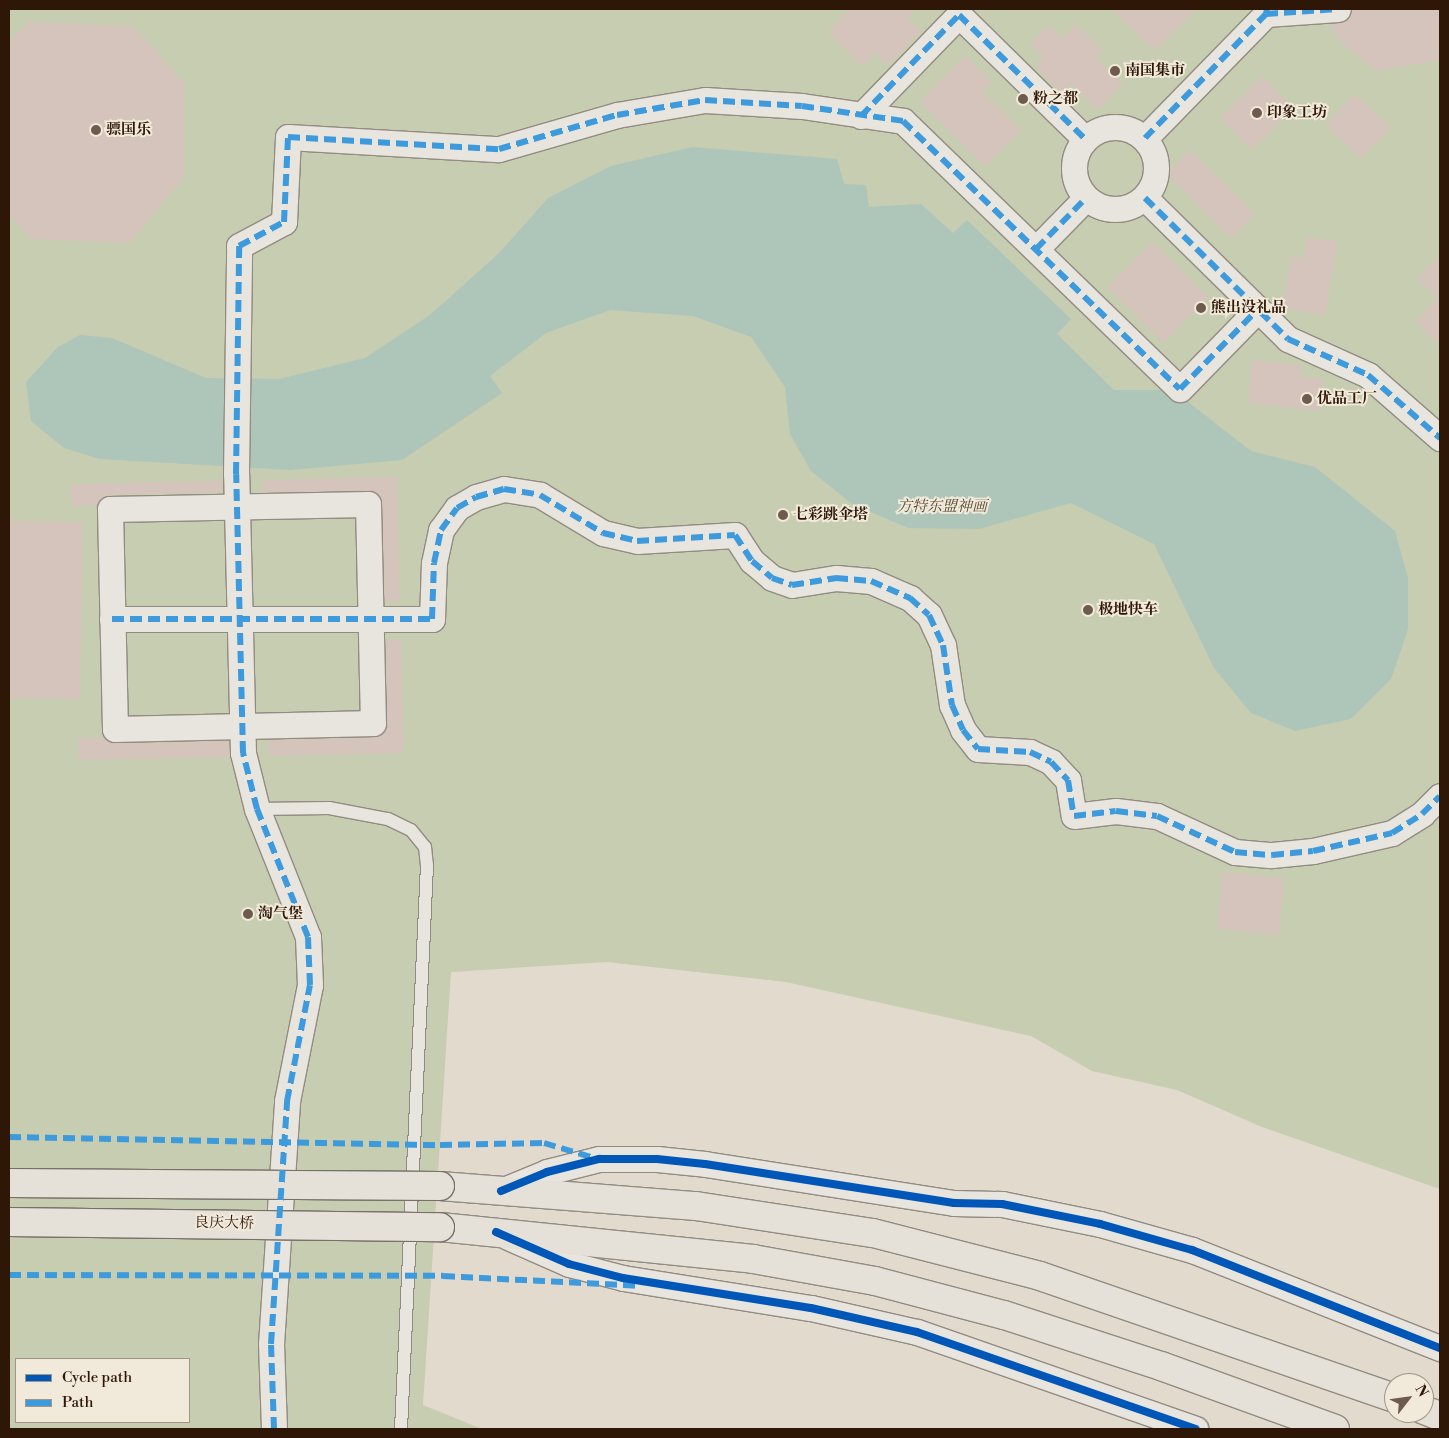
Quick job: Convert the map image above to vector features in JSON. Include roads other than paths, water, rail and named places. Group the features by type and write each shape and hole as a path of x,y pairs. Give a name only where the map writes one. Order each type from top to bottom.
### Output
{"main road":[{"path":"9,1183 440,1186 696,1206 873,1233 1040,1276 1384,1393"},
{"name":"良庆大桥","path":"9,1222 440,1227 753,1259 875,1281 1004,1315 1160,1366 1335,1429"}],"street":[{"path":"1145,138 1267,12 1338,9"},
{"path":"860,116 959,15 1085,139"},
{"path":"274,1429 271,1344 287,1101 310,985 308,937 258,809 242,753 236,474 239,246 284,222 288,137 499,149 617,115 705,100 802,106 860,116 902,120 1180,389 1258,310"},
{"path":"1104,127 1126,128 1145,138 1156,157 1156,179 1145,198 1126,209 1104,209 1085,199 1074,180 1074,158 1085,139 1104,127"},
{"path":"1145,198 1288,339 1368,375 1440,438"},
{"path":"1036,249 1085,199"},
{"path":"112,619 432,619 434,563 441,530 457,508 476,497 504,489 540,496 603,533 637,542 735,534 752,562 772,578 792,585 836,578 871,581 910,598 929,615 943,645 952,705 964,730 978,749 1030,752 1051,762 1068,780 1074,816 1116,811 1157,816 1235,852 1272,855 1313,851 1392,833 1422,814 1440,796"},
{"path":"368,504 373,723 115,729 110,510 237,507 368,504"},
{"path":"500,1191 547,1172 600,1159 657,1159 705,1164 954,1203 1002,1204 1100,1224 1192,1250 1440,1348"},
{"path":"496,1232 570,1264 623,1278 811,1308 917,1332 1196,1429"}],"lane":[{"path":"258,809 329,808 388,819 411,830 425,848 427,865 401,1429"}],"place":[{"name":"南国集市","path":"1115,71"},
{"name":"粉之都","path":"1023,99"},
{"name":"印象工坊","path":"1257,113"},
{"name":"骠国乐","path":"96,130"},
{"name":"熊出没礼品","path":"1201,308"},
{"name":"优品工厂","path":"1307,399"},
{"name":"七彩跳伞塔","path":"783,515"},
{"name":"极地快车","path":"1088,610"},
{"name":"淘气堡","path":"248,914"}],"park label":[{"name":"方特东盟神画","path":"942,507"}]}
